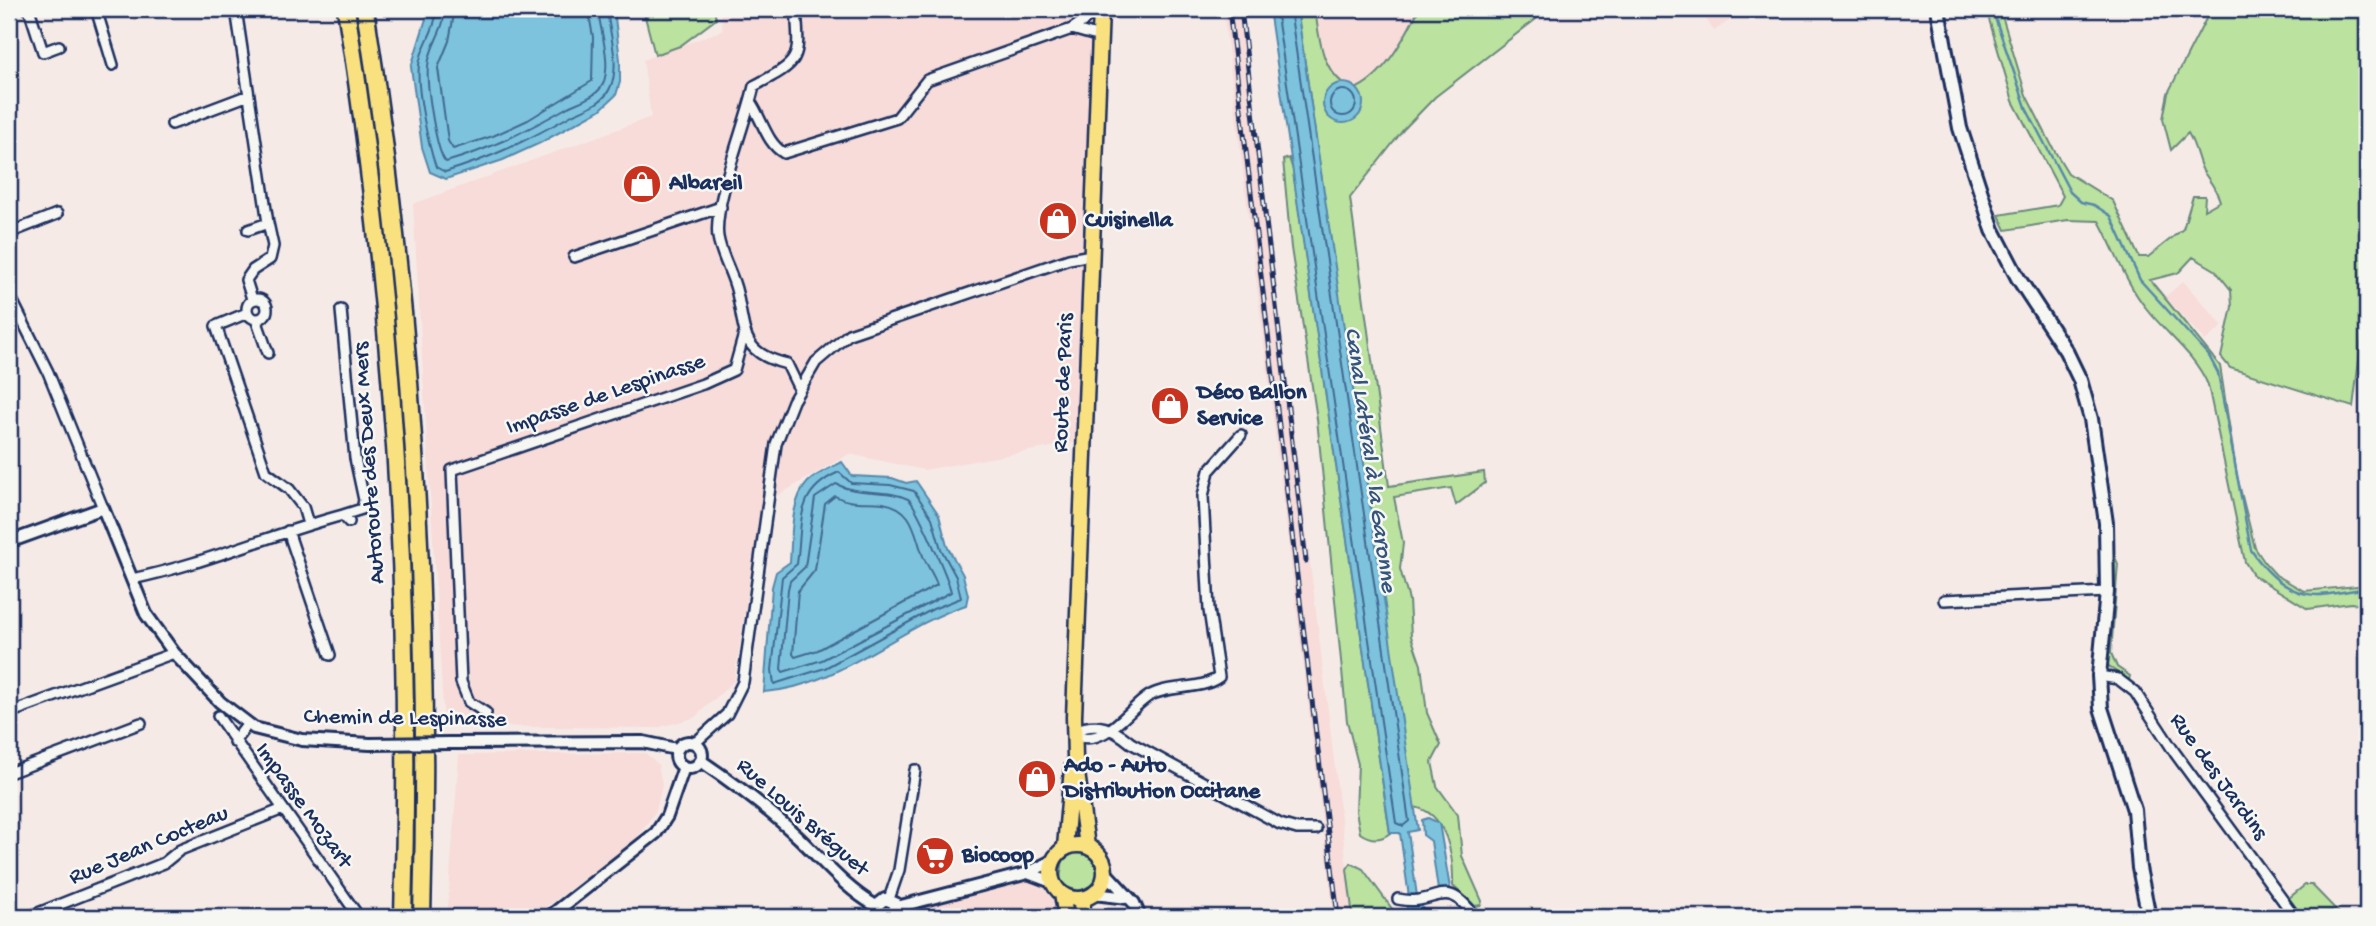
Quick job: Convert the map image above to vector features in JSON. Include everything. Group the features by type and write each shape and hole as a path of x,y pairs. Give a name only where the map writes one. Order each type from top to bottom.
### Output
{"highway":[{"name":"Autoroute des Deux Mers","path":"346,9 367,164 394,463 403,614 402,917"},
{"name":"Autoroute des Deux Mers","path":"365,9 386,160 414,461 422,614 422,917"}],"main road":[{"name":"Route de Paris","path":"1065,847 1075,743 1101,9"},
{"path":"1938,9 1960,128 1993,230 2018,278 2066,351 2086,400 2103,483 2107,592 2099,676 2104,725 2134,810 2139,867 2152,917"},
{"name":"Route de Paris","path":"1075,743 1087,846"},
{"path":"1079,917 1090,896 1102,884 1105,872 1102,859 1087,846 1065,847 1052,861 1052,882 1062,894 1073,899 1090,896"},
{"path":"1062,894 1066,917"}],"street":[{"path":"29,9 43,52 59,46"},
{"path":"96,9 113,65"},
{"path":"236,9 273,246 270,259 253,270 246,280 252,299"},
{"path":"796,9 799,51 792,64 754,86 721,207 718,236 737,291 744,334 763,358 787,363 799,389"},
{"path":"751,103 760,115 774,148 784,153 897,118 927,80 1072,29 1086,20 1091,9"},
{"path":"1072,29 1100,37"},
{"path":"172,124 250,95"},
{"path":"574,257 721,207"},
{"path":"9,233 57,214"},
{"path":"248,230 268,223"},
{"path":"695,743 727,714 743,682 776,444 799,389 816,362 849,334 1069,259 1092,255"},
{"path":"9,294 48,372 103,508 9,542"},
{"path":"247,313 248,303 252,299 258,299 267,305 267,312 257,319"},
{"path":"132,579 206,559 309,524 346,518 362,509 364,500 355,458 341,310"},
{"path":"247,313 257,319 268,354"},
{"path":"247,313 216,326 266,472 289,489 303,507 309,524"},
{"name":"Impasse de Lespinasse","path":"486,713 469,702 461,682 461,629 450,474 455,467 703,384 734,370 744,334"},
{"path":"1075,743 1113,728 1147,697 1167,689 1216,680 1220,673 1209,610 1203,496 1209,471 1241,435"},
{"name":"Chemin de Lespinasse","path":"103,508 146,614 174,653 208,691 247,724 302,740 370,744 643,742 676,749"},
{"path":"288,531 330,655"},
{"path":"1944,600 2107,592"},
{"path":"9,713 174,653"},
{"name":"Rue des Jardins","path":"2099,676 2118,679 2135,692 2175,753 2295,917"},
{"name":"Impasse Mozart","path":"218,716 359,917"},
{"path":"9,773 141,723"},
{"path":"234,742 247,724"},
{"path":"1075,743 1088,726 1113,728 1131,743 1280,824 1316,829"},
{"path":"686,741 695,743 702,752 701,761 691,768 684,767 676,760 676,749 686,741"},
{"name":"Rue Louis Bréguet","path":"701,761 727,776 877,911 881,900 893,908 1028,873 1052,861"},
{"path":"549,917 656,833 667,816 684,767"},
{"path":"893,908 915,770"},
{"name":"Rue Jean Cocteau","path":"28,917 164,863 180,850 283,809"},
{"path":"1105,872 1138,909 1140,917"},
{"path":"1028,873 1052,882"},
{"path":"1398,899 1452,894 1465,901 1475,917"},
{"path":"1090,896 1128,898"}],"shaded area":[{"path":"720,9 1092,9 1079,442 924,470 849,454 761,505 734,681 694,718 656,728 444,726 413,204 651,117 643,60 723,30"},
{"path":"1223,9 1243,9 1353,917 1334,917"},
{"path":"1315,9 1419,9 1403,41 1370,82 1353,90 1335,80 1322,50"},
{"path":"1699,9 1747,9 1714,31"},
{"path":"2183,281 2223,326 2205,341 2165,297"},
{"path":"645,753 658,764 662,785 656,811 636,839 533,917 447,917 459,755"},
{"path":"1024,878 1044,886 1058,907 1058,917 908,917 915,907"}],"green space":[{"path":"643,9 714,9 716,19 680,46 655,55"},
{"path":"1297,9 1315,9 1321,45 1328,65 1342,83 1353,90 1375,76 1384,66 1400,44 1419,9 1549,9 1435,97 1404,129 1350,198 1389,486 1484,472 1485,483 1456,505 1451,488 1394,497 1403,543 1400,569 1409,600 1411,636 1421,665 1427,713 1441,745 1432,762 1437,786 1458,815 1462,856 1482,901 1481,905 1475,906 1453,886 1450,850 1441,826 1425,810 1413,807"},
{"path":"1986,9 2000,9 2026,95 2068,173 2113,201 2139,257 2148,257 2183,229 2193,196 2205,196 2204,210 2220,201 2201,167 2188,133 2171,150 2163,119 2168,93 2211,9 2367,9 2367,298 2353,407 2230,368 2221,357 2232,307 2231,290 2215,270 2193,257 2178,273 2150,280 2220,366 2237,476 2255,548 2276,575 2304,591 2367,585 2367,606 2351,603 2308,609 2253,575 2245,562 2208,385 2188,354 2139,298 2099,221 2068,220 2006,230 1999,215 2058,205 2063,196 2013,101"},
{"path":"1289,158 1293,170 1390,833 1379,838 1360,833 1356,811 1358,764 1347,721 1317,419 1291,248 1283,160"},
{"path":"2112,550 2118,564 2111,653 2117,667 2130,676 2129,680 2106,665"},
{"path":"1076,852 1091,856 1098,870 1094,884 1080,891 1065,887 1060,879 1063,859"},
{"path":"1351,863 1363,869 1398,917 1353,917 1347,869"},
{"path":"2305,885 2312,885 2343,917 2303,917 2289,898"}],"water":[{"path":"429,9 614,9 620,60 620,82 616,95 600,110 503,160 446,179 430,172 422,147 411,67"},
{"path":"1269,9 1297,9 1418,830 1408,832 1417,896 1427,917 1405,917 1409,897 1400,833 1390,833"},
{"path":"1343,83 1357,89 1363,103 1357,117 1343,123 1329,117 1323,103 1329,89"},
{"path":"842,462 852,476 892,478 906,483 916,481 939,515 947,546 963,575 968,595 966,605 916,627 818,679 791,688 764,692 772,587 776,572 790,562 793,520 798,499 808,482"},
{"path":"1428,818 1439,823 1450,888 1438,890 1431,841 1423,835 1422,820"}],"waterway":[{"path":"1992,9 2027,110 2070,192 2081,202 2094,205 2111,216 2140,280 2209,356 2218,373 2251,550 2271,574 2287,587 2297,591 2317,595 2367,589"}],"railway":[{"path":"1229,9 1338,917"},
{"path":"1241,9 1306,561"}],"place":[{"name":"Albareil","path":"642,184"},
{"name":"Cuisinella","path":"1058,221"},
{"name":"Déco Ballon Service","path":"1170,406"},
{"name":"Ado - Auto Distribution Occitane","path":"1037,779"},
{"name":"Biocoop","path":"935,856"}],"water label":[{"name":"Canal Latéral à la Garonne","path":"1369,460"}]}
